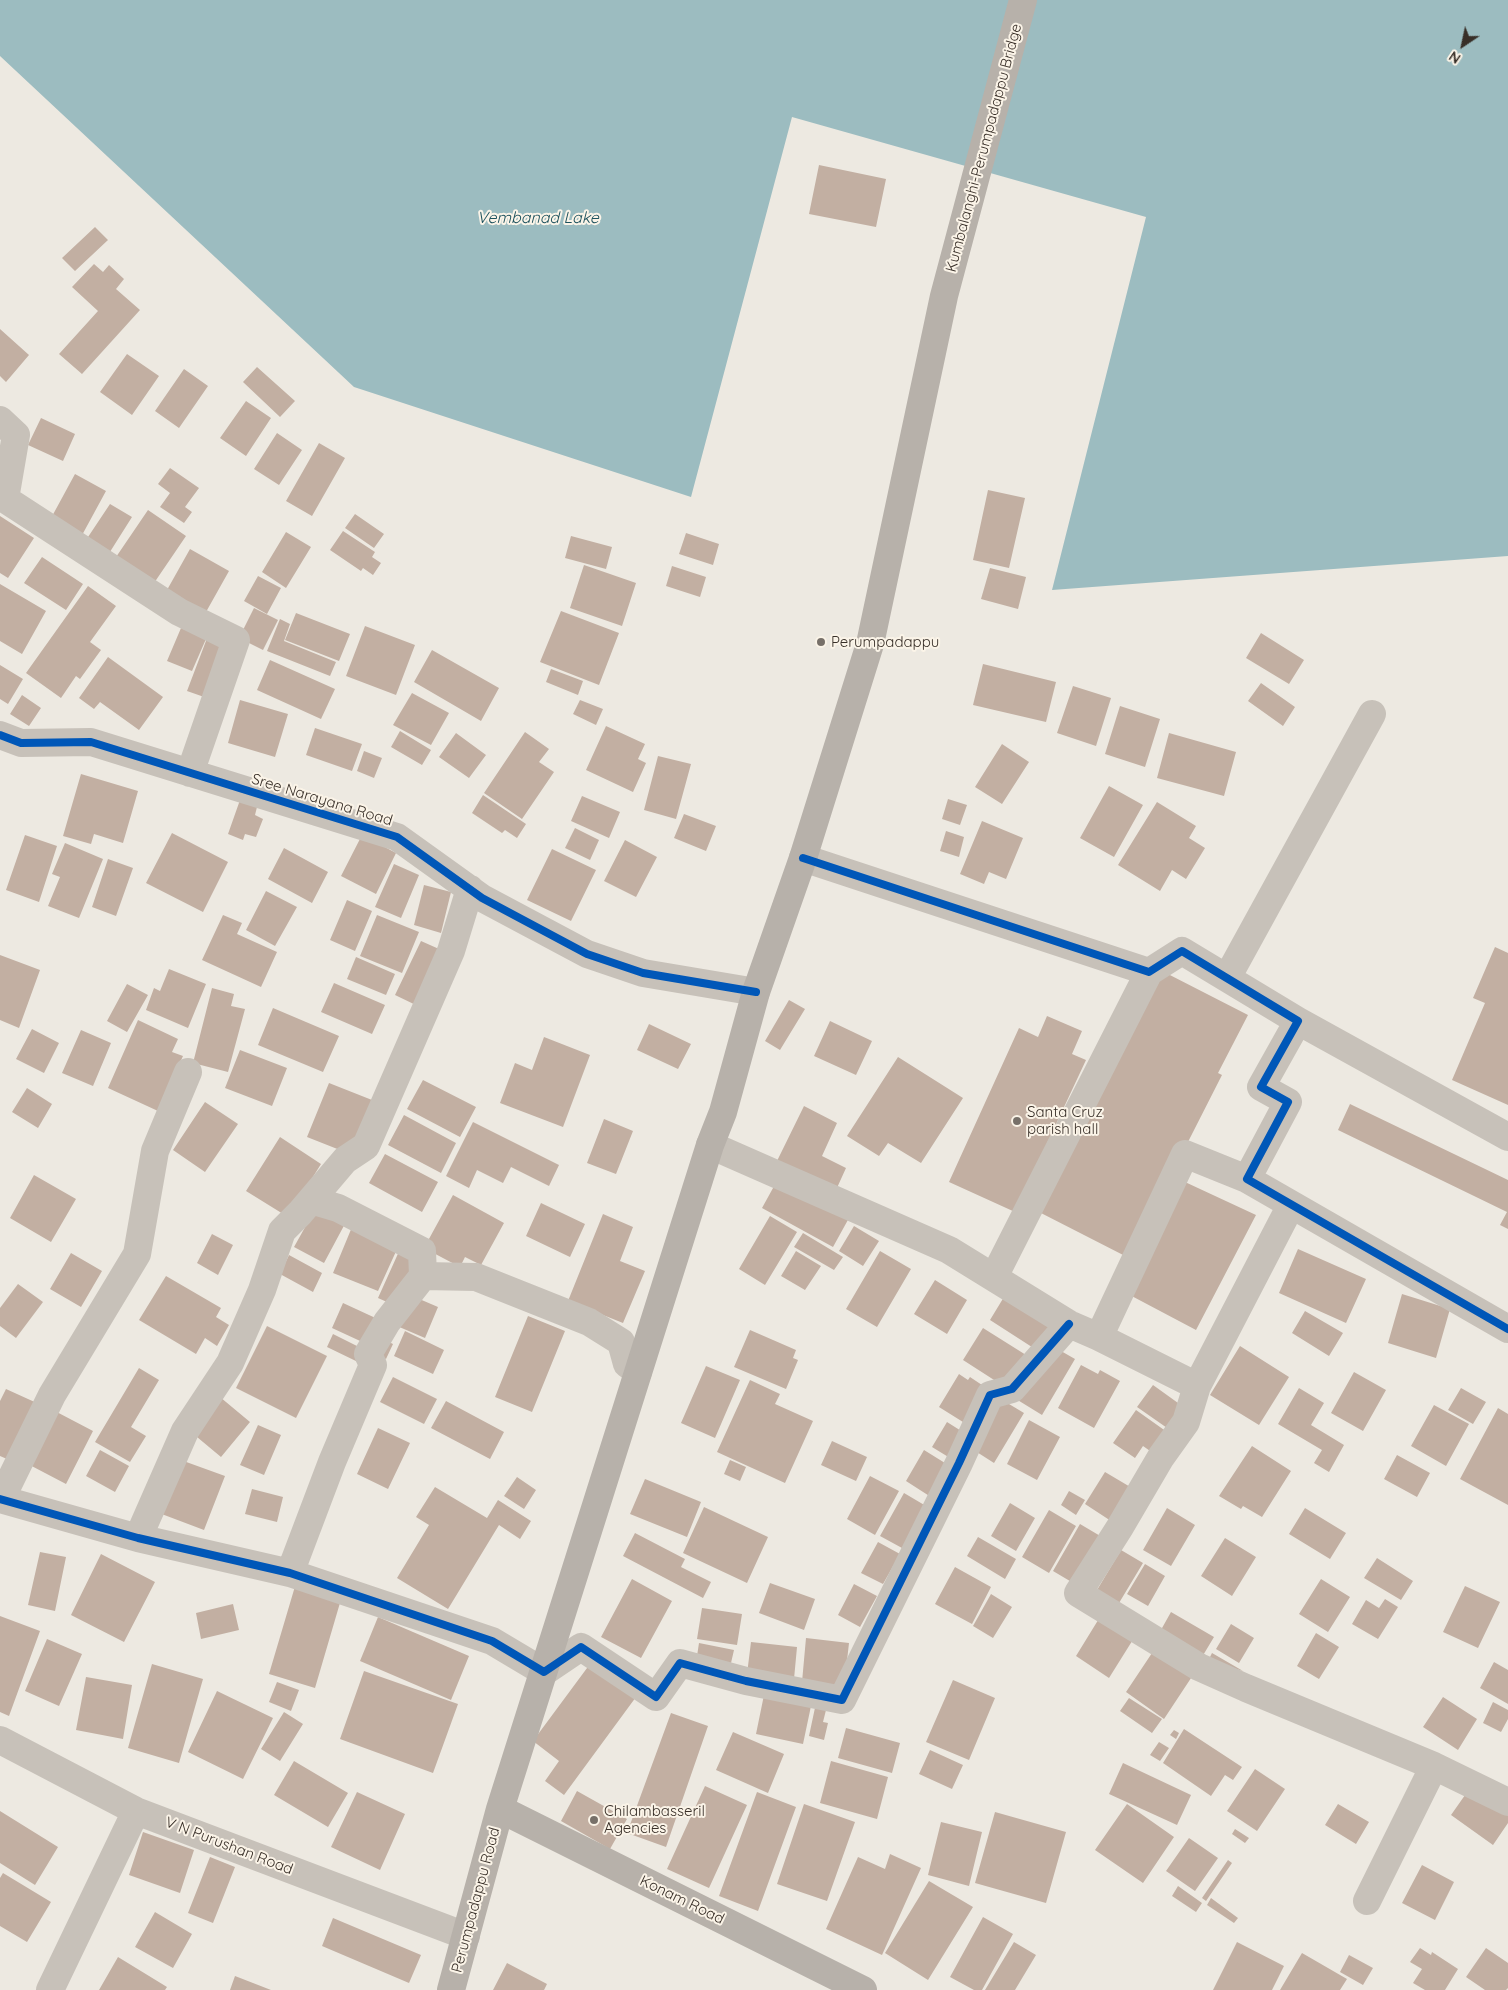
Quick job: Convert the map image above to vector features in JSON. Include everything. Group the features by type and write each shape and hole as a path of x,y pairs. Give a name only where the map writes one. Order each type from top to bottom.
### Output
{"main road":[{"name":"Kumbalanghi-Perumpadappu Bridge","path":"756,992 803,858 870,644 944,296 1023,0"},
{"name":"Perumpadappu Road","path":"451,1990 500,1809 710,1145 723,1112 756,992"},
{"name":"Konam Road","path":"500,1809 863,1990"}],"street":[{"path":"0,420 16,434 5,500 179,612 236,640 190,772"},
{"path":"1227,978 1372,714"},
{"name":"Sree Narayana Road","path":"0,735 21,743 91,742 397,837 482,898 586,954 644,973 756,992"},
{"path":"803,858 1149,972"},
{"path":"138,1538 185,1431 230,1363 262,1290 282,1231 312,1200 345,1160 366,1146 451,951 470,889"},
{"path":"994,1277 1149,972 1182,951 1298,1021 1508,1136"},
{"path":"1247,1179 1288,1102 1262,1087 1298,1021"},
{"path":"188,1072 155,1151 137,1254 52,1395 0,1499 138,1538 290,1573 492,1641 544,1672 581,1646 656,1697 680,1664 746,1681 842,1700 959,1463 990,1395 1012,1389 1068,1324"},
{"path":"710,1145 949,1250 1068,1324 1097,1336 1197,1386"},
{"path":"1097,1336 1099,1337 1185,1154 1247,1179 1505,1327"},
{"path":"290,1573 332,1462 374,1365 368,1354 386,1322 423,1276 422,1251 338,1208 312,1200"},
{"path":"1291,1205 1197,1386 1186,1422 1161,1457 1078,1593 1200,1667 1434,1766 1508,1802"},
{"path":"423,1276 476,1277 589,1322 621,1342 627,1364 638,1372"},
{"name":"V N Purushan Road","path":"0,1740 136,1811 466,1936"},
{"path":"1367,1901 1434,1766"},
{"path":"50,1990 136,1811"}],"water":[{"name":"Vembanad Lake","path":"0,0 1508,0 1508,556 1052,590 1146,217 792,117 691,497 354,387 0,56"}],"building":[{"path":"819,165 886,179 876,227 809,214"},
{"path":"95,227 108,240 75,271 62,258"},
{"path":"94,264 103,272 109,265 124,279 116,289 140,310 82,374 59,354 98,311 72,287"},
{"path":"0,329 29,355 6,382 0,376"},
{"path":"127,354 159,376 132,415 100,392"},
{"path":"257,367 295,401 280,417 243,382"},
{"path":"184,369 208,386 179,428 155,411"},
{"path":"246,401 271,418 246,456 220,438"},
{"path":"41,418 75,434 63,461 28,445"},
{"path":"277,433 302,450 279,485 254,469"},
{"path":"319,443 345,458 312,516 286,501"},
{"path":"170,468 199,488 185,507 192,512 184,523 160,507 170,493 158,484"},
{"path":"75,474 106,491 81,537 50,520"},
{"path":"988,490 1025,498 1009,568 973,560"},
{"path":"110,504 132,517 108,555 86,540"},
{"path":"148,510 186,536 152,586 114,560"},
{"path":"355,514 384,534 374,548 345,528"},
{"path":"0,516 34,538 8,578 0,573"},
{"path":"343,531 375,552 372,557 381,563 373,575 363,568 361,571 330,550"},
{"path":"286,532 311,547 286,588 262,572"},
{"path":"686,533 719,544 713,565 679,554"},
{"path":"571,536 612,547 606,569 565,558"},
{"path":"190,549 229,571 206,612 167,590"},
{"path":"42,557 83,584 66,610 24,583"},
{"path":"584,565 636,583 622,626 570,608"},
{"path":"672,566 706,577 700,597 666,586"},
{"path":"990,568 1026,577 1018,609 981,599"},
{"path":"258,576 281,588 267,614 244,601"},
{"path":"0,584 46,611 22,654 0,641"},
{"path":"88,586 116,606 90,642 101,650 80,679 76,676 61,698 26,673"},
{"path":"254,608 278,620 263,650 239,638"},
{"path":"561,611 619,633 599,685 540,662"},
{"path":"296,613 350,634 339,661 285,640"},
{"path":"280,619 290,624 284,641 336,662 330,676 267,651"},
{"path":"365,626 415,645 396,695 346,676"},
{"path":"181,628 206,639 192,671 167,661"},
{"path":"209,633 228,640 207,698 187,691"},
{"path":"1261,633 1304,660 1289,684 1246,658"},
{"path":"432,650 499,688 481,721 414,682"},
{"path":"108,657 163,697 139,730 100,702 94,709 79,698"},
{"path":"270,660 335,689 321,719 257,690"},
{"path":"983,664 1056,682 1046,722 973,705"},
{"path":"0,665 23,679 8,704 0,699"},
{"path":"551,669 583,681 578,695 546,682"},
{"path":"1261,683 1295,707 1283,726 1248,701"},
{"path":"1073,686 1111,698 1096,746 1057,733"},
{"path":"412,693 449,713 431,745 393,725"},
{"path":"22,695 41,708 29,726 10,714"},
{"path":"240,700 288,714 275,757 228,743"},
{"path":"580,700 603,709 596,725 573,714"},
{"path":"1120,706 1160,719 1145,767 1105,754"},
{"path":"606,726 645,744 638,759 646,763 633,792 586,770"},
{"path":"315,728 362,744 352,771 306,755"},
{"path":"400,731 431,750 422,765 391,747"},
{"path":"525,732 549,749 539,762 554,772 522,819 484,793"},
{"path":"456,733 486,755 469,778 439,757"},
{"path":"1169,733 1236,752 1224,796 1157,778"},
{"path":"1002,744 1029,762 1002,804 975,787"},
{"path":"364,751 382,758 374,778 357,771"},
{"path":"658,756 691,764 676,819 644,810"},
{"path":"81,774 138,791 123,843 94,834 91,844 63,836"},
{"path":"1109,786 1143,805 1114,857 1080,838"},
{"path":"483,795 526,824 517,838 505,830 502,833 472,813"},
{"path":"582,796 620,812 609,838 571,821"},
{"path":"948,799 967,805 960,825 942,819"},
{"path":"240,800 257,807 255,815 263,819 256,837 245,834 243,840 228,834"},
{"path":"1157,802 1196,826 1189,838 1205,848 1186,879 1172,870 1160,891 1118,865"},
{"path":"684,814 716,826 706,851 674,838"},
{"path":"982,821 1023,838 1006,879 989,872 984,884 960,874"},
{"path":"575,828 599,840 590,860 565,848"},
{"path":"946,831 964,837 959,857 940,851"},
{"path":"172,833 228,862 203,912 146,883"},
{"path":"25,835 57,846 39,902 6,890"},
{"path":"362,835 396,853 376,894 341,876"},
{"path":"625,840 657,857 636,897 604,881"},
{"path":"65,843 103,859 79,918 48,906 60,877 52,874"},
{"path":"284,848 328,872 312,903 268,879"},
{"path":"552,849 596,870 571,921 527,900"},
{"path":"108,859 133,868 116,916 92,907"},
{"path":"394,864 419,875 401,918 375,907"},
{"path":"424,885 451,892 441,933 414,925"},
{"path":"266,891 297,907 275,946 246,930"},
{"path":"347,900 372,911 355,951 330,940"},
{"path":"223,915 242,923 237,934 277,952 261,987 202,960"},
{"path":"377,915 419,932 402,973 360,956"},
{"path":"421,941 448,953 422,1008 395,995"},
{"path":"1495,947 1508,953 1508,1105 1452,1080 1485,1003 1473,998"},
{"path":"0,955 40,970 19,1028 0,1020"},
{"path":"356,957 395,974 386,995 347,979"},
{"path":"169,969 206,984 188,1028 146,1010 154,988 160,991"},
{"path":"1164,972 1248,1015 1218,1073 1222,1075 1129,1258 1039,1212"},
{"path":"334,983 385,1005 372,1034 321,1012"},
{"path":"127,984 148,995 127,1032 107,1021"},
{"path":"212,988 234,994 231,1006 245,1009 228,1072 193,1063"},
{"path":"789,1000 805,1009 780,1050 765,1041"},
{"path":"273,1008 339,1036 323,1072 258,1045"},
{"name":"Santa Cruz parish hall","path":"1047,1016 1082,1031 1072,1054 1086,1060 1015,1212 949,1182 1019,1028 1038,1037"},
{"path":"138,1020 178,1039 172,1052 183,1056 158,1111 108,1088"},
{"path":"830,1021 872,1041 856,1075 814,1056"},
{"path":"649,1024 691,1044 678,1069 637,1050"},
{"path":"32,1029 59,1043 44,1073 16,1059"},
{"path":"81,1030 111,1043 93,1086 62,1073"},
{"path":"544,1037 590,1055 563,1127 500,1103 515,1063 532,1070"},
{"path":"240,1050 287,1068 272,1106 225,1088"},
{"path":"898,1057 963,1098 921,1163 888,1143 879,1156 847,1136"},
{"path":"423,1080 476,1107 460,1137 407,1109"},
{"path":"329,1083 372,1100 350,1154 307,1137"},
{"path":"27,1088 52,1104 38,1128 12,1112"},
{"path":"205,1102 238,1124 205,1172 173,1150"},
{"path":"1350,1104 1508,1180 1508,1229 1500,1225 1507,1212 1338,1130"},
{"path":"804,1106 837,1123 822,1156 846,1168 836,1190 777,1161"},
{"path":"404,1115 456,1143 441,1173 388,1145"},
{"path":"604,1119 633,1131 616,1174 587,1163"},
{"path":"473,1122 559,1165 549,1186 511,1167 503,1183 477,1170 469,1188 446,1176"},
{"path":"280,1137 321,1164 288,1217 246,1191"},
{"path":"385,1154 438,1182 422,1212 369,1183"},
{"path":"34,1175 76,1199 51,1242 10,1218"},
{"path":"778,1179 849,1218 833,1247 762,1208"},
{"path":"1185,1182 1256,1215 1196,1330 1126,1293"},
{"path":"453,1195 504,1223 481,1265 465,1257 460,1267 424,1248"},
{"path":"541,1203 585,1224 570,1257 526,1236"},
{"path":"318,1204 347,1220 324,1263 294,1247"},
{"path":"603,1214 633,1227 620,1261 645,1271 623,1323 568,1301"},
{"path":"770,1216 797,1232 765,1285 739,1269"},
{"path":"854,1226 879,1241 863,1266 839,1251"},
{"path":"352,1227 398,1247 378,1291 333,1273"},
{"path":"803,1233 843,1257 834,1270 794,1247"},
{"path":"212,1234 233,1245 218,1275 197,1263"},
{"path":"401,1247 418,1255 396,1306 378,1298"},
{"path":"1298,1249 1366,1279 1346,1323 1279,1293"},
{"path":"796,1251 821,1266 805,1290 781,1276"},
{"path":"880,1251 911,1269 877,1327 846,1309"},
{"path":"71,1253 102,1271 81,1307 50,1289"},
{"path":"289,1255 322,1273 313,1292 280,1274"},
{"path":"166,1276 221,1308 216,1317 229,1325 217,1346 205,1338 196,1354 139,1320"},
{"path":"935,1280 967,1300 947,1334 914,1314"},
{"path":"18,1284 43,1302 16,1338 0,1326 0,1308"},
{"path":"1007,1292 1053,1321 1035,1349 990,1320"},
{"path":"1402,1294 1450,1309 1436,1358 1388,1343"},
{"path":"410,1295 438,1307 425,1338 397,1326"},
{"path":"343,1303 382,1321 371,1346 332,1328"},
{"path":"1305,1311 1343,1333 1329,1356 1292,1333"},
{"path":"528,1316 565,1331 532,1412 495,1397"},
{"path":"267,1326 327,1356 296,1418 236,1388"},
{"path":"983,1328 1026,1355 1005,1387 963,1360"},
{"path":"750,1330 796,1350 793,1358 798,1360 786,1389 734,1367"},
{"path":"405,1331 444,1350 433,1374 394,1356"},
{"path":"333,1334 363,1349 358,1362 327,1347"},
{"path":"379,1337 393,1344 386,1359 372,1353"},
{"path":"1240,1346 1289,1377 1259,1425 1210,1395"},
{"path":"1054,1347 1075,1359 1042,1415 1016,1399"},
{"path":"1081,1365 1098,1374 1100,1370 1120,1381 1094,1428 1058,1408"},
{"path":"706,1366 740,1380 715,1438 681,1423"},
{"path":"139,1368 159,1380 131,1427 146,1436 130,1462 95,1442"},
{"path":"1354,1372 1386,1390 1363,1431 1331,1413"},
{"path":"959,1374 968,1380 970,1377 985,1387 963,1422 939,1407"},
{"path":"393,1377 437,1399 424,1424 380,1402"},
{"path":"750,1380 780,1394 775,1404 813,1421 785,1483 717,1452"},
{"path":"1153,1385 1185,1408 1170,1430 1137,1407"},
{"path":"1299,1388 1324,1403 1311,1425 1344,1445 1329,1472 1314,1463 1322,1450 1278,1424"},
{"path":"1461,1388 1486,1402 1473,1424 1448,1410"},
{"path":"6,1389 39,1404 14,1462 0,1456 0,1401"},
{"path":"220,1397 250,1422 221,1457 191,1432"},
{"path":"999,1398 1024,1413 994,1463 969,1447"},
{"path":"446,1401 504,1432 490,1459 431,1428"},
{"path":"1434,1405 1469,1424 1446,1466 1411,1446"},
{"path":"1498,1408 1508,1414 1508,1505 1460,1479"},
{"path":"51,1409 93,1431 66,1484 24,1462"},
{"path":"1136,1410 1167,1432 1153,1453 1143,1446 1135,1458 1113,1443"},
{"path":"1029,1420 1060,1437 1037,1480 1007,1464"},
{"path":"947,1422 966,1434 950,1458 932,1447"},
{"path":"258,1425 281,1435 264,1475 240,1465"},
{"path":"378,1428 410,1443 388,1489 357,1474"},
{"path":"832,1441 867,1457 856,1481 821,1465"},
{"path":"1252,1446 1291,1471 1262,1517 1243,1506 1241,1509 1219,1496"},
{"path":"100,1450 129,1466 115,1492 86,1476"},
{"path":"924,1450 953,1468 934,1499 906,1481"},
{"path":"1397,1455 1430,1473 1417,1497 1384,1479"},
{"path":"178,1459 225,1476 204,1530 159,1513"},
{"path":"730,1460 746,1467 740,1481 724,1474"},
{"path":"1105,1472 1132,1488 1111,1521 1085,1504"},
{"path":"870,1476 899,1491 875,1535 847,1519"},
{"path":"517,1477 536,1490 524,1509 504,1496"},
{"path":"645,1479 701,1502 687,1537 630,1514"},
{"path":"435,1487 487,1518 498,1500 531,1521 520,1539 499,1525 448,1609 397,1578 429,1525 416,1517"},
{"path":"252,1489 283,1497 277,1522 245,1514"},
{"path":"1069,1491 1085,1500 1076,1515 1061,1505"},
{"path":"904,1493 926,1506 902,1548 880,1536"},
{"path":"1010,1503 1035,1518 1016,1551 991,1536"},
{"path":"704,1507 768,1537 747,1583 683,1553"},
{"path":"1167,1508 1195,1525 1171,1566 1143,1550"},
{"path":"1305,1508 1346,1533 1330,1559 1289,1534"},
{"path":"1049,1510 1076,1526 1049,1573 1022,1557"},
{"path":"1080,1524 1107,1540 1080,1587 1053,1571"},
{"path":"635,1533 685,1559 681,1567 711,1582 703,1598 623,1556"},
{"path":"978,1537 1016,1559 1005,1579 967,1556"},
{"path":"1225,1538 1256,1557 1232,1596 1201,1576"},
{"path":"878,1542 900,1554 883,1584 861,1573"},
{"path":"1121,1550 1143,1563 1119,1603 1097,1590"},
{"path":"40,1552 66,1557 55,1611 28,1605"},
{"path":"101,1554 155,1582 124,1642 71,1615"},
{"path":"1377,1558 1413,1581 1401,1600 1364,1578"},
{"path":"1145,1564 1165,1576 1148,1606 1127,1594"},
{"path":"955,1567 991,1587 972,1624 935,1604"},
{"path":"632,1579 672,1601 641,1658 601,1637"},
{"path":"1321,1579 1350,1597 1328,1632 1299,1614"},
{"path":"296,1583 342,1596 315,1688 269,1674"},
{"path":"770,1583 815,1599 804,1630 759,1613"},
{"path":"854,1584 877,1596 860,1627 838,1615"},
{"path":"1465,1586 1500,1602 1478,1648 1443,1632"},
{"path":"991,1594 1012,1607 993,1638 973,1626"},
{"path":"1385,1599 1398,1607 1378,1639 1352,1624 1366,1600 1379,1608"},
{"path":"233,1604 239,1630 201,1639 196,1613"},
{"path":"702,1608 742,1614 737,1645 697,1639"},
{"path":"1171,1612 1214,1637 1199,1662 1157,1637"},
{"path":"0,1616 40,1631 9,1716 0,1712"},
{"path":"378,1617 469,1656 451,1700 360,1661"},
{"path":"1100,1617 1134,1638 1109,1678 1076,1656"},
{"path":"1231,1624 1254,1638 1239,1663 1216,1649"},
{"path":"1316,1633 1339,1647 1319,1679 1297,1666"},
{"path":"806,1638 849,1643 844,1687 802,1682"},
{"path":"47,1639 82,1654 59,1706 25,1691"},
{"path":"751,1642 797,1647 794,1679 747,1674"},
{"path":"699,1643 734,1650 731,1663 697,1656"},
{"path":"1158,1644 1197,1669 1164,1719 1126,1692"},
{"path":"1212,1653 1243,1671 1208,1661"},
{"path":"1494,1662 1508,1670 1508,1704 1480,1688"},
{"path":"152,1664 203,1679 179,1763 128,1748"},
{"path":"590,1664 636,1697 564,1795 545,1781 559,1761 533,1741"},
{"path":"364,1671 458,1704 433,1773 340,1739"},
{"path":"86,1677 132,1685 123,1739 76,1730"},
{"path":"953,1680 995,1698 969,1760 926,1742"},
{"path":"277,1682 299,1690 291,1711 269,1702"},
{"path":"217,1691 273,1718 243,1779 188,1752"},
{"path":"764,1695 811,1706 803,1744 756,1734"},
{"path":"1443,1697 1477,1719 1458,1750 1423,1727"},
{"path":"1129,1698 1162,1719 1152,1733 1120,1711"},
{"path":"1493,1702 1508,1710 1508,1719 1501,1732 1483,1723"},
{"path":"816,1703 827,1706 823,1722 828,1723 824,1740 809,1736"},
{"path":"284,1712 303,1724 280,1761 261,1749"},
{"path":"671,1713 708,1726 666,1847 627,1833"},
{"path":"846,1728 900,1743 892,1773 838,1758"},
{"path":"1184,1729 1242,1767 1233,1780 1225,1775 1211,1796 1163,1763"},
{"path":"1174,1730 1179,1733 1176,1739 1170,1735"},
{"path":"733,1732 784,1754 768,1793 716,1770"},
{"path":"1159,1742 1169,1748 1160,1761 1150,1755"},
{"path":"930,1750 963,1765 952,1789 919,1774"},
{"path":"294,1761 348,1793 328,1827 274,1795"},
{"path":"831,1761 888,1777 877,1819 820,1803"},
{"path":"1123,1763 1191,1795 1177,1825 1109,1794"},
{"path":"1255,1769 1285,1789 1257,1831 1227,1811"},
{"path":"705,1786 747,1805 709,1888 667,1869"},
{"path":"1470,1788 1508,1815 1508,1823 1493,1845 1451,1815"},
{"name":"Chilambasseril Agencies","path":"577,1791 627,1819 610,1849 561,1821"},
{"path":"357,1792 405,1814 380,1870 331,1847"},
{"path":"757,1792 796,1807 758,1911 719,1896"},
{"path":"804,1804 855,1822 827,1901 777,1884"},
{"path":"1127,1804 1174,1837 1143,1883 1095,1850"},
{"path":"1338,1804 1369,1822 1356,1844 1325,1825"},
{"path":"0,1811 58,1847 35,1885 0,1863"},
{"path":"995,1812 1066,1832 1046,1903 975,1883"},
{"path":"941,1822 982,1832 969,1886 928,1875"},
{"path":"1235,1829 1249,1838 1245,1843 1232,1834"},
{"path":"143,1832 194,1850 180,1893 129,1875"},
{"path":"1189,1838 1218,1858 1195,1891 1166,1871"},
{"path":"890,1854 921,1868 882,1955 826,1929 858,1857 885,1869"},
{"path":"210,1857 235,1867 213,1923 188,1913"},
{"path":"1228,1860 1232,1863 1206,1901 1202,1898"},
{"path":"1422,1865 1454,1882 1435,1920 1402,1903"},
{"path":"3,1873 51,1902 27,1942 0,1926 0,1878"},
{"path":"929,1881 973,1907 928,1980 885,1953"},
{"path":"1178,1886 1202,1903 1196,1912 1172,1896"},
{"path":"1211,1898 1238,1918 1234,1923 1207,1905"},
{"path":"155,1912 192,1934 173,1968 135,1947"},
{"path":"983,1917 1013,1934 982,1990 974,1990 950,1977"},
{"path":"333,1918 421,1955 409,1983 322,1946"},
{"path":"1014,1942 1036,1955 1015,1990 985,1990"},
{"path":"1237,1942 1284,1966 1272,1990 1213,1990"},
{"path":"1420,1948 1431,1955 1432,1952 1458,1969 1445,1990 1425,1990 1413,1983 1422,1969 1410,1962"},
{"path":"1486,1948 1508,1963 1508,1988 1506,1990 1485,1990 1466,1977"},
{"path":"1302,1953 1347,1979 1340,1990 1280,1990"},
{"path":"1349,1955 1373,1968 1363,1985 1340,1972"},
{"path":"118,1957 167,1987 165,1990 99,1990"},
{"path":"507,1963 547,1984 544,1990 493,1990"},
{"path":"235,1976 271,1990 230,1990"}],"cycle path":[{"path":"0,735 21,743 91,742 397,837 482,898 587,954 643,973 756,992"},
{"path":"803,858 1149,972 1182,951 1298,1021 1261,1087 1288,1102 1247,1179 1508,1329"},
{"path":"0,1499 138,1538 290,1573 492,1641 544,1672 581,1647 656,1697 680,1663 746,1681 842,1700 959,1463 990,1395 1012,1389 1069,1324"}],"place":[{"name":"Perumpadappu","path":"821,642"},
{"name":"Santa Cruz parish hall","path":"1017,1121"},
{"name":"Chilambasseril Agencies","path":"594,1820"}]}
